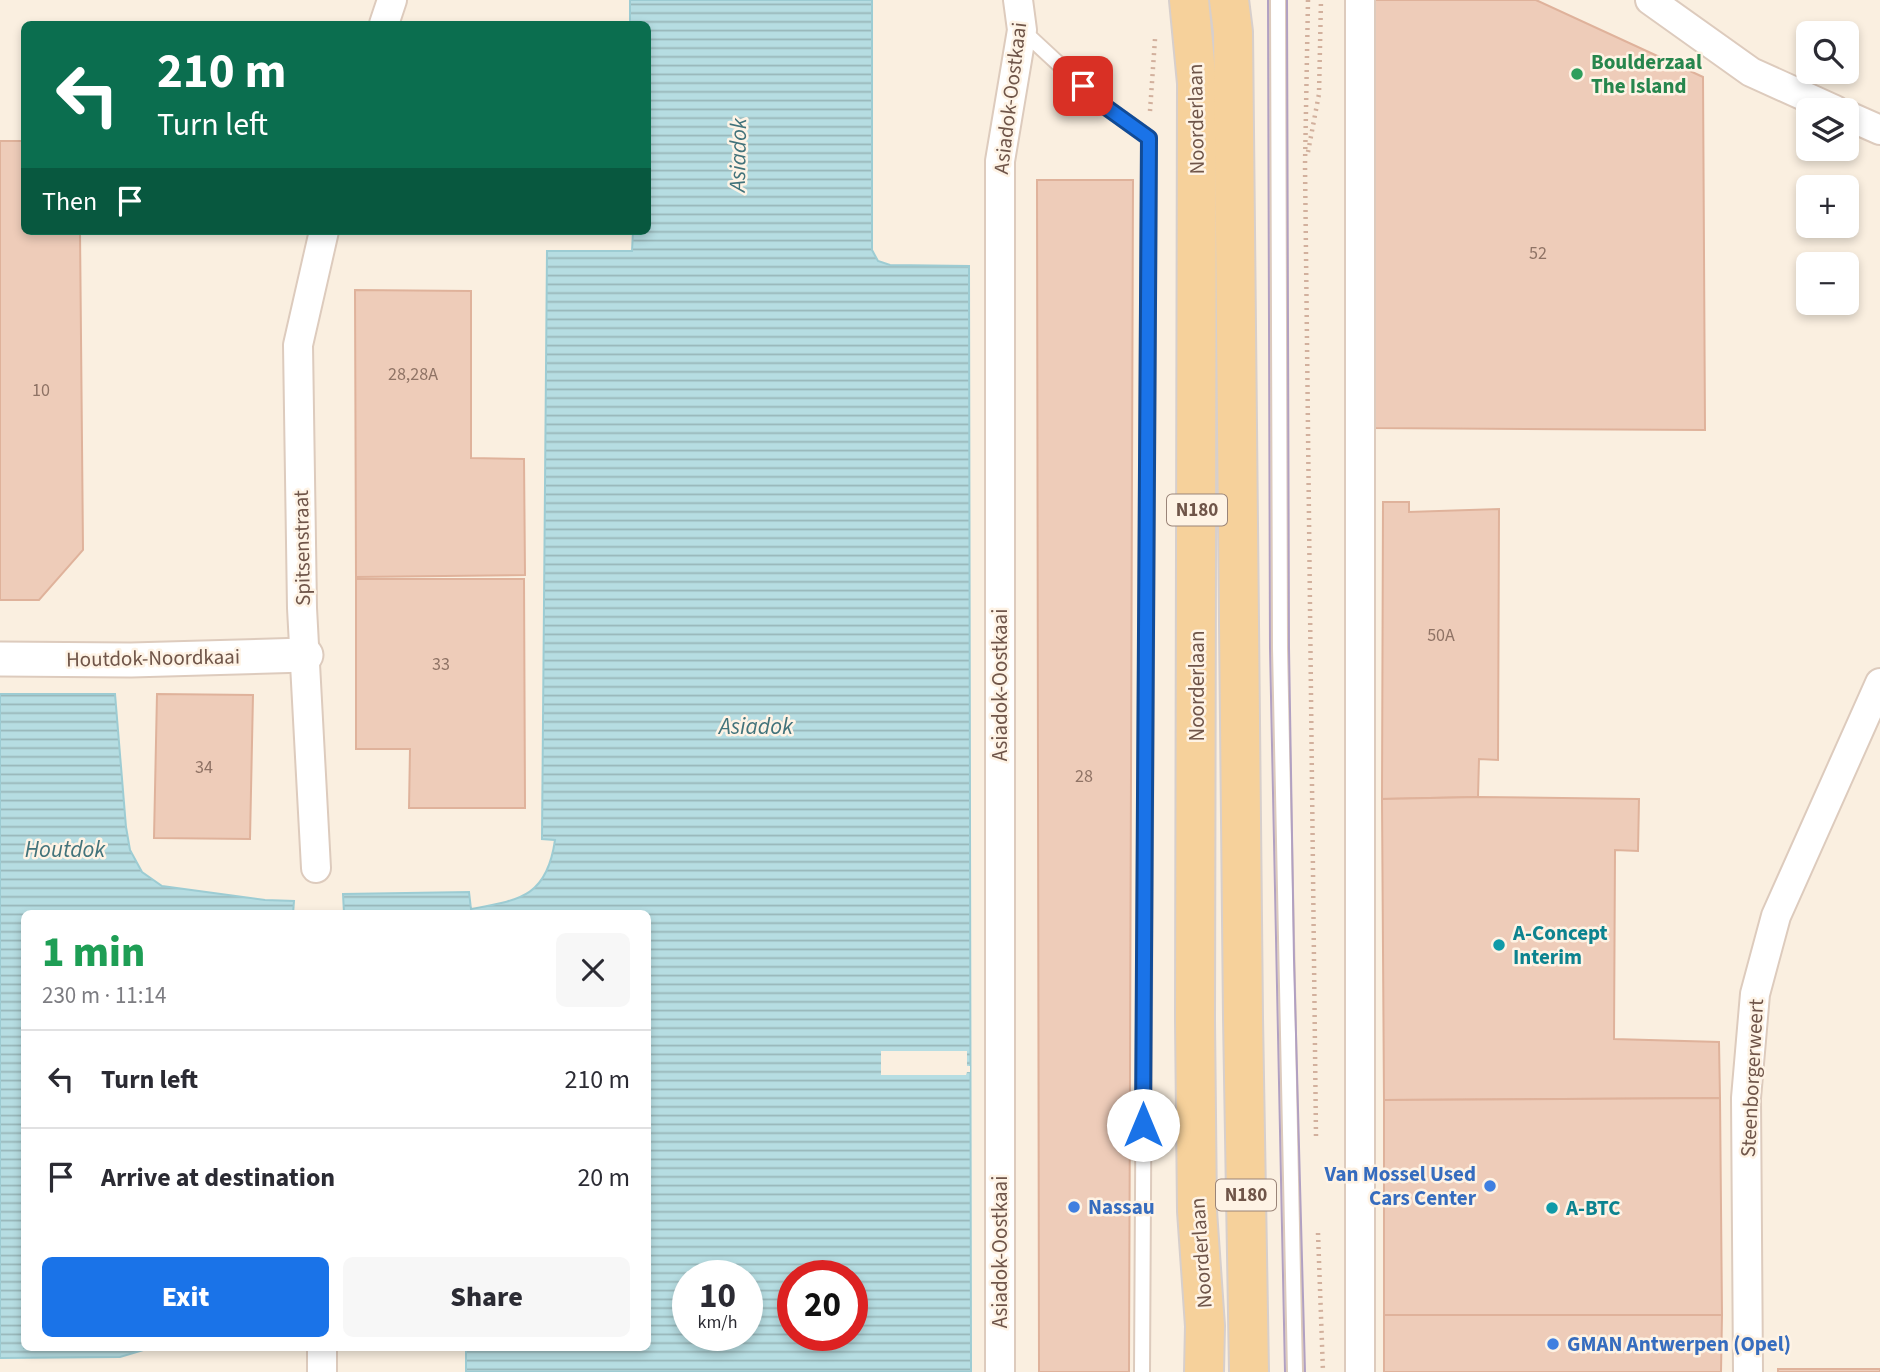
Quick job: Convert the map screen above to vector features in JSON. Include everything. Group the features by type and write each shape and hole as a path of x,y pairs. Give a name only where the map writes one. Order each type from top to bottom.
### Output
{"main road":[{"name":"Noorderlaan","path":"1189,0 1197,83 1195,1020 1197,1211 1205,1326 1204,1372"},
{"name":"Noorderlaan","path":"1229,0 1233,32 1249,1372"}],"street":[{"path":"385,21 392,0"},
{"name":"Asiadok-Oostkaai","path":"1000,1372 1000,161 1022,30 1018,0"},
{"path":"1360,0 1360,1372"},
{"path":"1650,0 1751,72 1808,98"},
{"path":"1859,121 1880,130"},
{"name":"Spitsenstraat","path":"316,868 303,608 298,345 323,235"},
{"name":"Houtdok-Noordkaai","path":"0,659 131,660 306,655"},
{"name":"Steenborgerweert","path":"1748,1367 1746,1098 1755,995 1776,916 1880,683"},
{"path":"322,1351 322,1372"}],"lane":[{"path":"1278,0 1280,648 1295,1372"},
{"path":"1022,30 1103,105 1149,138 1142,1372"}],"path":[{"path":"1308,0 1305,165 1317,1147"},
{"path":"1305,165 1319,94 1321,0"},
{"path":"1149,138 1155,33"},
{"path":"1318,1228 1323,1372"}],"water":[{"name":"Asiadok","path":"630,0 872,0 872,250 878,261 890,265 969,266 971,1372 466,1372 466,1351 651,1351 651,910 344,910 343,894 469,892 471,909 504,902 528,893 538,885 551,859 555,840 542,839 547,251 632,251 633,235 651,235 651,21 630,21"},
{"name":"Houtdok","path":"0,694 115,694 126,827 130,850 142,872 162,886 265,900 294,901 293,910 21,910 21,1351 140,1351 120,1357 0,1358"}],"pier":[{"path":"881,1051 967,1051 967,1066 970,1066 970,1072 966,1075 881,1075"}],"building":[{"path":"1372,0 1536,0 1703,77 1705,430 1372,428"},
{"path":"0,141 21,141 21,235 80,235 83,550 39,600 0,600"},
{"path":"1037,180 1133,180 1129,1372 1039,1372"},
{"path":"355,290 471,291 471,458 524,459 525,575 356,577"},
{"path":"1383,502 1409,502 1409,512 1499,509 1498,760 1479,759 1478,797 1382,799"},
{"path":"356,579 524,579 525,808 409,808 410,749 356,749"},
{"path":"157,694 253,695 250,839 154,838"},
{"name":"A-Concept Interim","path":"1382,799 1639,799 1638,851 1615,850 1614,1039 1719,1042 1720,1098 1384,1100"},
{"name":"A-BTC","path":"1720,1098 1722,1315 1384,1315 1384,1100"},
{"name":"GMAN Antwerpen (Opel)","path":"1384,1315 1722,1315 1721,1372 1384,1372"},
{"path":"1778,1369 1880,1369 1880,1372 1778,1372"}],"tram line":[{"path":"1268,0 1270,648 1285,1372"},
{"path":"1287,0 1289,648 1305,1372"}],"place":[{"name":"Boulderzaal The Island","path":"1577,74"},
{"name":"A-Concept Interim","path":"1499,945"},
{"name":"Van Mossel Used Cars Center","path":"1490,1186"},
{"name":"Nassau","path":"1074,1207"},
{"name":"A-BTC","path":"1552,1208"},
{"name":"GMAN Antwerpen (Opel)","path":"1553,1344"}],"route":[{"path":"1083,86 1103,105 1149,138 1143,1125"}]}
